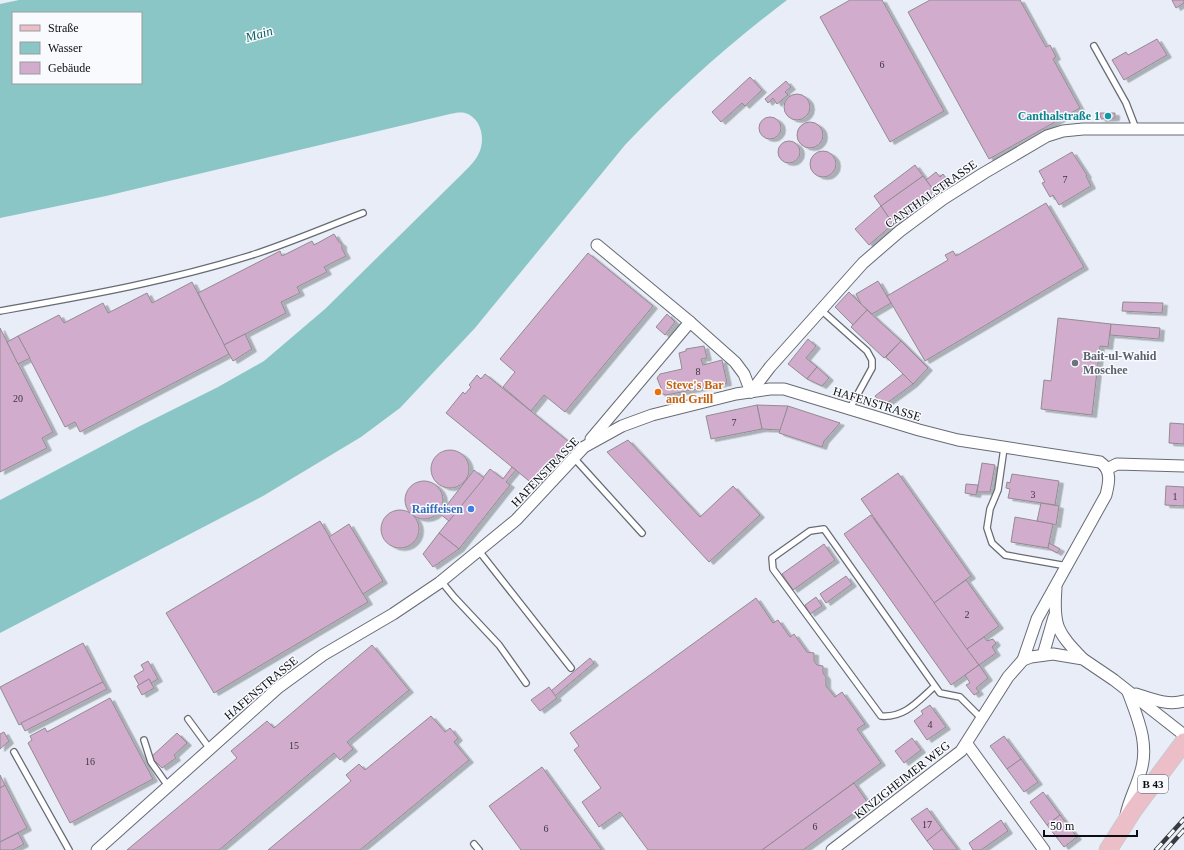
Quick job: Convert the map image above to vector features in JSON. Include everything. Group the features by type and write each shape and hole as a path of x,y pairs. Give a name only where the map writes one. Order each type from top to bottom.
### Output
{"main road":[{"name":"B 43","path":"1108,850 1134,809 1184,742"}],"street":[{"name":"CANTHALSTRASSE","path":"751,392 770,367 820,309 863,263 900,231 943,199 984,173 1047,136 1072,129 1184,129"},
{"path":"597,245 690,322 735,362 744,374 751,392"},
{"path":"584,447 690,322"},
{"name":"HAFENSTRASSE","path":"97,850 297,672 393,614 441,581 516,520 584,447 607,433 638,420 736,394 770,389 794,391 849,410 919,430 1004,448 1100,462 1107,469"},
{"path":"1023,660 1037,619 1106,495 1109,478 1107,469 1117,464 1184,466"},
{"path":"1043,655 1054,616 1057,584"},
{"path":"1054,616 1064,639 1083,659 1184,735"},
{"path":"1023,660 1031,656 1053,654 1083,659"},
{"name":"KINZIGHEIMER WEG","path":"832,850 952,759 967,744 1008,677 1023,660"},
{"path":"1128,692 1155,701 1171,703 1184,701"},
{"path":"1123,827 1129,799 1140,775 1145,754 1141,729 1128,692"},
{"path":"967,744 1044,850"}],"lane":[{"path":"1094,46 1126,103 1136,129"},
{"path":"0,311 173,277 252,255 363,213"},
{"path":"820,309 867,351 872,360 872,368 849,410"},
{"path":"1004,448 998,490 990,509 987,528 992,543 1005,554 1067,566"},
{"path":"574,458 642,532"},
{"path":"936,686 907,711 892,717 881,716 772,569 772,558 810,531 824,529 936,686 940,693 960,697 982,719"},
{"path":"479,551 571,668"},
{"path":"441,581 499,645 526,683"},
{"path":"188,719 210,749"},
{"path":"144,740 151,762 168,786"},
{"path":"14,752 69,850"},
{"path":"474,844 479,850"}],"water":[{"name":"Main","path":"19,0 787,0 703,69 625,145 475,328 400,408 361,437 263,496 0,633 0,500 140,426 218,387 264,361 325,309 467,169 478,155 482,143 481,131 479,125 471,116 465,113 454,113 106,196 0,218 0,4"}],"building":[{"path":"850,0 882,0 944,111 890,142 820,17"},
{"path":"930,0 1020,0 1046,47 1050,45 1056,57 1053,59 1080,108 989,159 908,12"},
{"path":"1172,0 1184,0 1184,3 1176,8"},
{"path":"1157,39 1167,55 1124,80 1112,60 1126,52 1128,55"},
{"path":"750,77 762,90 745,106 742,103 721,122 712,112"},
{"path":"786,81 791,87 785,92 788,95 777,104 773,98 768,103 765,99"},
{"path":"797,94 806,98 810,107 806,116 797,120 788,116 784,107 788,98"},
{"name":"Canthalstraße 1","path":"1100,113 1115,113 1115,118 1101,119"},
{"path":"770,117 778,120 781,128 778,136 770,139 762,136 759,128 762,120"},
{"path":"810,122 819,126 823,135 819,144 810,148 801,144 797,135 801,126"},
{"path":"789,141 797,144 800,152 797,160 789,163 781,160 778,152 781,144"},
{"path":"823,151 832,155 836,164 832,173 823,177 814,173 810,164 814,155"},
{"path":"1072,152 1087,175 1086,176 1091,186 1059,205 1053,195 1050,197 1042,183 1045,182 1039,171"},
{"path":"915,165 923,176 881,206 874,196"},
{"path":"936,172 940,177 943,174 946,178 942,181 945,185 935,192 926,180"},
{"path":"923,176 935,192 893,224 881,206"},
{"path":"1046,203 1084,267 925,361 887,296 948,260 945,255 953,251 956,256"},
{"path":"881,206 893,224 869,245 855,229"},
{"path":"334,234 342,244 342,249 346,256 324,267 327,272 297,287 300,293 281,302 286,313 224,345 198,293 280,251 282,256 312,241 314,245"},
{"path":"588,253 653,306 565,412 544,395 531,411 503,387 515,372 500,359"},
{"path":"878,281 891,303 872,314 861,304 856,294"},
{"path":"192,282 229,354 80,432 75,422 65,427 18,336 59,315 64,323 103,303 108,313 147,293 152,303"},
{"path":"849,292 867,310 853,325 835,307"},
{"path":"1123,302 1163,303 1162,313 1122,311"},
{"path":"867,310 901,341 884,358 851,327"},
{"path":"667,314 675,322 665,335 656,327"},
{"name":"Bait-ul-Wahid Moschee","path":"1058,318 1111,324 1108,347 1100,346 1092,415 1041,409 1044,380 1051,381"},
{"path":"1111,324 1160,328 1159,339 1110,335"},
{"path":"0,328 53,432 42,438 47,448 0,472"},
{"path":"245,334 252,349 233,361 224,345"},
{"path":"18,336 30,358 18,364 7,342"},
{"path":"808,339 816,346 806,358 817,367 807,379 788,364"},
{"path":"901,341 928,368 913,384 886,357"},
{"path":"704,346 707,358 701,359 703,365 722,360 727,383 666,395 660,393 661,388 657,378 660,374 682,369 679,353 686,351 686,349"},
{"path":"817,367 829,378 822,386 807,379"},
{"path":"485,374 569,442 534,485 446,413 463,392 465,394 471,387 469,385 477,375 481,379"},
{"path":"903,374 913,384 883,406 875,396"},
{"path":"757,405 788,406 781,430 762,429"},
{"path":"757,405 762,429 711,439 706,416"},
{"path":"788,406 840,423 824,441 822,447 779,433"},
{"path":"1170,423 1184,424 1184,444 1169,443"},
{"path":"628,440 700,517 733,486 760,515 709,562 607,452"},
{"path":"446,450 454,450 461,453 466,458 469,469 466,480 461,485 454,488 446,488 439,485 434,480 431,473 431,465 434,458 439,453"},
{"path":"982,463 995,465 990,492 977,492"},
{"path":"512,467 516,470 506,482 510,485 459,549 439,533 490,469 503,479"},
{"path":"474,470 484,478 449,521 440,514"},
{"path":"898,473 971,576 934,603 861,499"},
{"path":"1012,474 1059,481 1055,505 1008,498 1010,489 1006,488 1007,482 1010,483"},
{"path":"420,481 428,481 435,484 440,489 443,500 440,511 435,516 428,519 420,519 413,516 408,511 405,504 405,496 408,489 413,484"},
{"path":"966,484 978,485 976,495 965,493"},
{"path":"1166,486 1184,487 1184,506 1165,505"},
{"path":"1041,503 1059,506 1056,525 1037,521"},
{"path":"396,510 404,510 411,513 416,518 419,529 416,540 411,545 404,548 396,548 389,545 384,540 381,533 381,525 384,518 389,513"},
{"path":"871,515 979,665 951,685 844,534"},
{"path":"1015,517 1053,524 1048,548 1011,542"},
{"path":"320,521 368,602 214,693 166,613"},
{"path":"349,524 383,581 363,594 329,537"},
{"path":"439,533 459,549 433,567 423,554"},
{"path":"1049,543 1060,549 1057,553 1048,548"},
{"path":"824,544 835,560 793,590 782,574"},
{"path":"846,576 852,584 826,603 820,594"},
{"path":"966,580 999,626 967,649 934,603"},
{"path":"816,597 822,606 810,614 805,605"},
{"path":"756,598 773,623 778,620 790,637 794,634 807,652 814,653 814,661 817,665 823,666 823,673 826,677 826,686 835,697 842,692 865,724 857,729 881,763 762,850 648,850 620,812 599,827 582,802 601,788 574,750 579,746 570,733"},
{"path":"984,637 987,641 993,639 996,643 992,647 996,653 979,665 967,649"},
{"path":"83,643 103,682 19,725 0,687"},
{"path":"372,645 409,690 347,742 353,749 340,760 334,753 219,850 127,850 237,758 231,751 267,721 274,728"},
{"path":"590,658 594,663 555,696 551,691"},
{"path":"148,661 158,679 151,683 149,679 139,685 134,676 144,670 141,665"},
{"path":"979,665 988,678 976,688 979,692 974,695 966,685 970,683 965,675"},
{"path":"149,679 154,688 142,695 137,686"},
{"path":"103,682 107,689 25,731 21,723"},
{"path":"549,687 557,698 540,711 531,700"},
{"path":"110,698 153,779 70,823 28,743 32,740 30,736 45,728 47,732"},
{"path":"930,705 946,727 927,740 914,721 923,714 921,711"},
{"path":"431,716 445,732 450,728 458,738 454,742 469,760 360,850 268,850 351,781 346,775 359,764 365,770"},
{"path":"4,732 9,741 0,749 0,734"},
{"path":"177,733 187,743 174,755 176,758 162,768 151,757"},
{"path":"1004,736 1021,759 1007,769 990,746"},
{"path":"912,738 921,750 904,763 895,751"},
{"path":"1021,759 1038,782 1024,792 1007,769"},
{"path":"542,767 602,850 521,850 489,806"},
{"path":"0,775 5,785 0,788"},
{"path":"854,783 868,803 803,850 762,850"},
{"path":"5,785 27,828 0,842 0,788"},
{"path":"1043,792 1060,815 1047,825 1030,802"},
{"path":"927,808 942,829 927,841 911,819"},
{"path":"1060,815 1077,837 1064,847 1047,825"},
{"path":"1001,820 1008,831 981,850 973,850 969,843"},
{"path":"942,829 958,850 934,850 927,841"},
{"path":"18,833 24,844 13,850 0,850 0,842"}],"railway":[{"path":"1156,850 1184,819"},
{"path":"1166,850 1184,830"}],"place":[{"name":"Canthalstraße 1","path":"1108,116"},
{"name":"Bait-ul-Wahid Moschee","path":"1075,363"},
{"name":"Steve's Bar and Grill","path":"658,392"},
{"name":"Raiffeisen","path":"471,509"}]}
